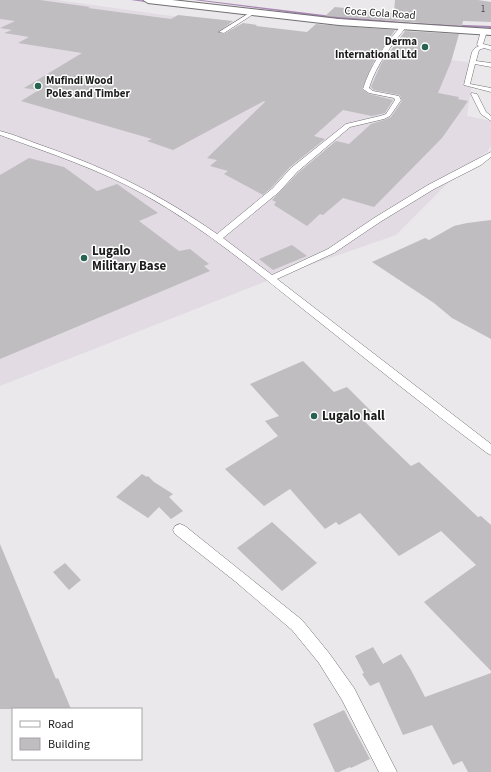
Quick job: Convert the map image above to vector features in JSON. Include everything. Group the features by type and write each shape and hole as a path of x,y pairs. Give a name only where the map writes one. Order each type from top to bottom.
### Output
{"main road":[{"name":"Coca Cola Road","path":"148,0 339,22 488,32"}],"lane":[{"path":"222,32 254,12"},
{"path":"217,238 276,190 294,170 348,125 375,121 388,115 398,100 397,97 388,94 371,92 366,89 370,78 390,44 403,27"},
{"path":"482,46 480,45 488,32"},
{"path":"491,48 482,46 477,48 467,85 491,90"},
{"path":"473,62 491,65"},
{"path":"474,94 483,113 491,119"},
{"path":"0,133 113,175 148,193 217,238 272,278 369,356 491,450"},
{"path":"272,278 331,251 388,213 431,187 478,163 491,154"},
{"path":"180,530 297,625 324,658 348,694 388,772"}],"shaded area":[{"path":"0,0 57,0 350,41 345,48 468,62 471,89 467,116 491,121 491,146 488,151 455,176 396,235 287,273 0,386"}],"building":[{"path":"0,0 40,0 171,19 178,15 233,21 218,32 224,34 243,23 307,32 316,24 395,30 373,63 362,89 369,94 393,100 385,113 372,116 343,110 314,136 325,139 290,167 263,195 224,174 228,171 210,166 217,160 207,158 265,102 264,101 173,150 147,141 152,139 21,101 39,90 24,88 82,53 18,43 29,37 4,33 12,30 0,28 15,21 0,19"},
{"path":"395,0 478,0 491,2 491,22 463,21 462,26 325,16 335,7 394,13"},
{"path":"405,31 459,34 451,62 438,93 459,97 458,99 468,101 442,138 374,207 343,198 323,215 320,214 307,226 274,205 276,202 272,200 298,173 336,141 349,144 371,124 391,117 402,101 400,95 374,90 371,87 381,64"},
{"path":"29,158 64,167 97,191 117,184 158,213 139,221 179,251 190,249 209,264 204,266 210,271 0,359 0,175"},
{"path":"491,220 491,339 452,318 434,303 372,262 425,238 429,240 454,226"},
{"path":"292,245 307,256 273,270 259,259"},
{"path":"303,361 334,392 347,387 375,415 363,420 411,466 419,462 478,517 481,516 491,525 491,671 424,602 476,565 441,531 399,556 360,513 339,525 336,522 325,529 290,489 264,506 225,469 278,436 265,421 279,416 250,384"},
{"path":"142,474 147,477 148,476 154,482 173,494 169,497 183,511 171,519 159,507 148,518 116,497"},
{"path":"272,522 317,563 282,591 237,548"},
{"path":"0,544 56,679 58,678 71,708 0,709"},
{"path":"65,563 81,580 69,590 53,572"},
{"path":"373,647 383,664 401,654 425,697 491,673 491,772 468,772 462,761 453,765 432,725 403,735 379,682 370,686 362,674 364,673 355,656"},
{"path":"344,710 370,759 351,768 350,767 339,772 335,772 313,724"}],"waterway":[{"path":"132,0 152,2"},
{"path":"195,0 324,16 414,24 491,27"}],"place":[{"name":"Derma International Ltd","path":"425,47"},
{"name":"Mufindi Wood Poles and Timber","path":"38,86"},
{"name":"Lugalo Military Base","path":"84,258"},
{"name":"Lugalo hall","path":"314,416"}]}
